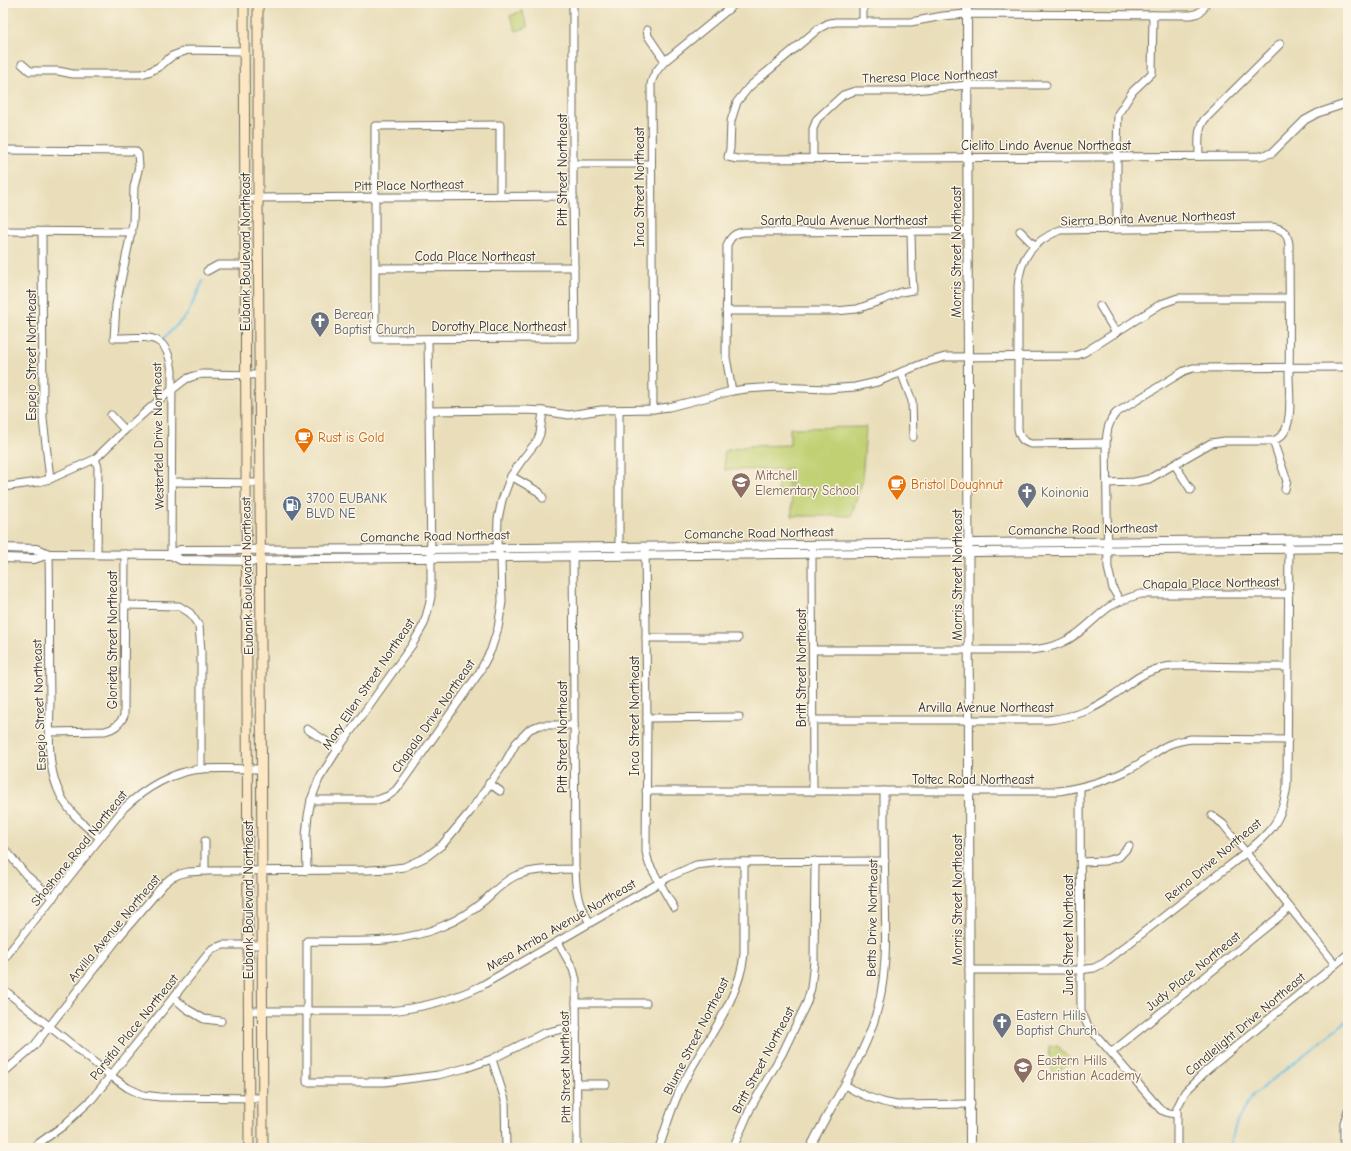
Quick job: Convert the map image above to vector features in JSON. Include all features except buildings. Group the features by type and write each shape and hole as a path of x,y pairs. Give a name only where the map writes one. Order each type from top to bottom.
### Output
{"main road":[{"name":"Eubank Boulevard Northeast","path":"244,3 249,1148"},
{"name":"Eubank Boulevard Northeast","path":"258,3 263,1148"}],"street":[{"name":"Pitt Street Northeast","path":"573,3 575,338"},
{"name":"Inca Street Northeast","path":"653,409 650,84 657,69 665,61 736,3"},
{"path":"863,3 863,22 911,22 943,16 966,14 1198,14 1202,10 1205,3"},
{"name":"Morris Street Northeast","path":"967,3 970,1148"},
{"path":"1117,228 1118,114 1133,91 1152,72 1153,14"},
{"name":"Cielito Lindo Avenue Northeast","path":"863,22 829,23 818,29 749,87 736,102 730,121 730,149 728,157 737,159 1260,156 1272,153 1305,120 1318,113 1348,103"},
{"path":"647,30 648,36 665,61"},
{"path":"1199,156 1199,132 1204,120 1280,44"},
{"path":"22,64 30,71 58,71 73,74 142,74 160,66 172,56 188,50 244,51"},
{"name":"Theresa Place Northeast","path":"814,158 813,129 817,119 843,95 855,91 903,91 968,85 1046,86"},
{"path":"376,268 375,126 500,125 500,196"},
{"name":"Westerfeld Drive Northeast","path":"3,150 135,151 138,154 139,166 134,187 132,232 116,305 114,338 150,338 158,340 163,344 170,357 172,389 171,555"},
{"path":"574,164 651,164"},
{"name":"Pitt Place Northeast","path":"245,198 573,196"},
{"name":"Sierra Bonita Avenue Northeast","path":"1106,444 1031,444 1020,438 1018,429 1018,274 1028,252 1045,236 1060,230 1117,228 1279,228 1288,236 1289,298"},
{"path":"3,231 132,232"},
{"path":"732,391 726,357 726,311 836,311 857,309 901,292 913,290 911,231"},
{"name":"Santa Paula Avenue Northeast","path":"726,311 727,245 731,236 738,233 967,231"},
{"path":"1020,231 1034,246"},
{"name":"Espejo Street Northeast","path":"42,232 43,419 50,479"},
{"path":"207,271 218,265 245,265"},
{"name":"Coda Place Northeast","path":"376,268 574,267"},
{"name":"Dorothy Place Northeast","path":"376,268 375,339 575,338"},
{"path":"429,411 543,411 569,415 601,410 653,409 668,407 732,391 777,387 841,388 869,384 934,359 945,357 1075,356 1084,352 1161,304 1178,298 1289,298 1288,421 1287,427 1280,438 1273,441 1225,441 1211,443 1149,479 1134,482 1107,483"},
{"path":"1100,306 1116,332"},
{"name":"Mary Ellen Street Northeast","path":"307,871 307,824 311,800 323,770 420,633 427,615 431,597 428,339"},
{"path":"1120,601 1113,589 1110,578 1107,550 1106,444 1107,429 1111,419 1116,413 1184,371 1193,368 1348,367"},
{"path":"902,372 912,401 913,437"},
{"path":"3,487 50,479 95,459 125,430 172,389 186,379 202,374 259,375"},
{"path":"619,410 619,556"},
{"path":"496,548 498,519 504,494 512,476 522,460 537,442 540,434 543,411"},
{"path":"111,415 125,430"},
{"path":"1273,441 1287,480 1285,489"},
{"name":"Glorieta Street Northeast","path":"95,459 98,467 97,554"},
{"path":"1175,465 1191,490"},
{"path":"512,476 539,492 543,498"},
{"path":"172,482 260,483"},
{"name":"Reina Drive Northeast","path":"969,970 1080,970 1094,968 1104,963 1245,852 1268,832 1276,822 1286,797 1287,785 1289,539"},
{"name":"Comanche Road Northeast","path":"171,555 180,550 573,548 969,542 1348,539"},
{"name":"Britt Street Northeast","path":"813,545 813,791"},
{"name":"Inca Street Northeast","path":"645,547 647,718 646,852 649,864 674,908"},
{"name":"Comanche Road Northeast","path":"3,548 36,549 49,554"},
{"name":"Chapala Drive Northeast","path":"311,800 377,800 388,796 396,790 402,782 479,673 491,650 498,628 502,602 501,558 496,548"},
{"name":"Pitt Street Northeast","path":"573,548 576,892 582,910 590,923"},
{"name":"Comanche Road Northeast","path":"3,558 34,559 49,554 125,554 171,555 181,560 260,561 1107,550 1289,550 1348,548"},
{"name":"Espejo Street Northeast","path":"49,554 51,762 57,788 81,823 100,838"},
{"name":"Glorieta Street Northeast","path":"50,732 111,730 121,721 124,716 125,554"},
{"name":"Chapala Place Northeast","path":"813,650 1031,650 1051,647 1073,637 1110,607 1130,597 1152,593 1289,594"},
{"path":"125,606 179,606 190,613 199,626 202,651 202,769"},
{"path":"646,638 738,638"},
{"name":"Arvilla Avenue Northeast","path":"814,720 1060,719 1085,713 1098,706 1142,674 1167,667 1288,667"},
{"path":"647,718 739,717"},
{"name":"Arvilla Avenue Northeast","path":"3,1073 34,1046 119,937 164,884 171,878 188,872 205,870 307,871 388,869 404,867 426,857 442,845 468,813 516,742 530,729 540,725 574,725"},
{"path":"307,729 338,749"},
{"name":"Toltec Road Northeast","path":"646,791 1042,791 1080,788 1101,782 1131,769 1164,746 1177,741 1191,739 1288,740"},
{"name":"Shoshone Road Northeast","path":"3,960 124,808 139,795 152,786 186,772 202,769 261,769"},
{"path":"489,783 500,790"},
{"name":"June Street Northeast","path":"1080,788 1080,1004 1083,1017 1088,1026 1161,1110 1177,1114"},
{"name":"Betts Drive Northeast","path":"810,1148 818,1130 859,1058 873,1024 882,986 886,939 884,791"},
{"path":"1212,816 1223,824 1335,964"},
{"path":"205,841 205,870"},
{"path":"1081,862 1105,861 1119,857 1129,846"},
{"path":"3,847 26,876 53,898"},
{"name":"Britt Street Northeast","path":"733,1148 751,1107 782,1054 807,1002 811,988 815,950 815,861"},
{"name":"Mesa Arriba Avenue Northeast","path":"248,1011 389,1011 428,1005 466,993 558,942 659,882 696,865 722,862 885,861"},
{"name":"Blume Street Northeast","path":"659,1148 679,1091 720,1020 739,978 744,954 744,862"},
{"path":"575,869 541,870 515,876 505,882 473,909 457,919 445,926 419,934 394,940 307,941 307,1082 384,1082 438,1075 466,1068 492,1059 544,1033 562,1029 577,1029"},
{"name":"Judy Place Northeast","path":"1112,1052 1290,908"},
{"name":"Pitt Street Northeast","path":"558,942 575,974 577,1029 577,1148"},
{"name":"Parsifal Place Northeast","path":"32,1148 63,1126 80,1111 111,1076 212,949 223,944 262,944"},
{"name":"Candlelight Drive Northeast","path":"1177,1148 1177,1114 1180,1102 1185,1092 1207,1070 1348,954"},
{"path":"3,989 111,1076 128,1088 143,1095 160,1098 262,1098"},
{"path":"174,998 204,1019 221,1020"},
{"path":"576,1003 646,1003"},
{"path":"492,1059 505,1100 506,1148"},
{"path":"577,1084 606,1084"},
{"path":"845,1085 866,1097 897,1105 970,1104"},
{"path":"1344,1148 1344,1123 1348,1110"}],"green space":[{"path":"522,11 528,27 516,31 510,16"},
{"path":"866,427 862,482 851,516 792,516 791,469 725,470 724,451 748,446 790,445 790,428"},
{"path":"778,478 789,478 789,494 778,494"},
{"path":"1049,1046 1058,1046 1072,1062 1054,1074 1050,1064"}],"waterway":[{"path":"163,339 187,315 203,281"},
{"path":"1229,1148 1237,1121 1253,1095 1348,1020"}],"place":[{"name":"Berean Baptist Church","path":"320,338"},
{"name":"Rust is Gold","path":"304,454"},
{"name":"Mitchell Elementary School","path":"741,499"},
{"name":"Bristol Doughnut","path":"897,501"},
{"name":"Koinonia","path":"1027,509"},
{"name":"3700 EUBANK BLVD NE","path":"292,522"},
{"name":"Eastern Hills Baptist Church","path":"1002,1039"},
{"name":"Eastern Hills Christian Academy","path":"1023,1084"}]}
